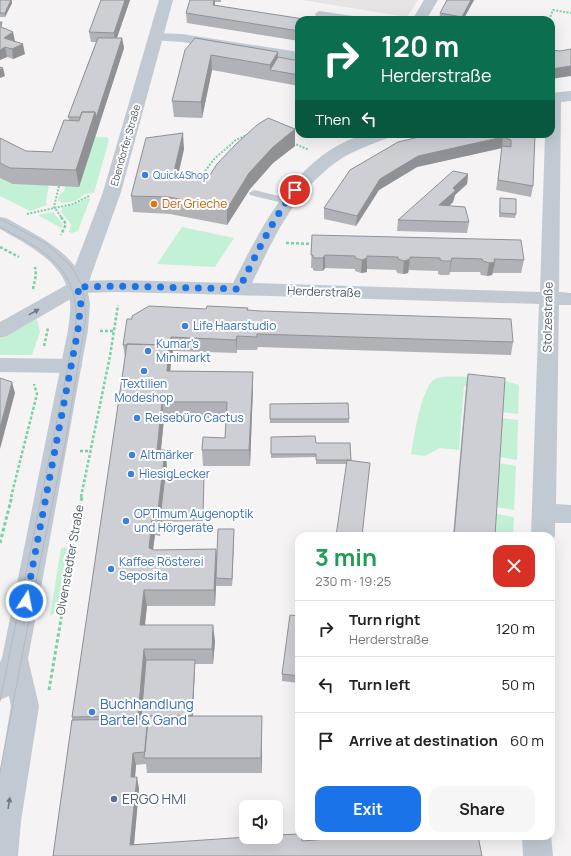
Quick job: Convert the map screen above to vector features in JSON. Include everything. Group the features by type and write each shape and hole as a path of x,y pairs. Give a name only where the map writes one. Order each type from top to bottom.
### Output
{"street":[{"name":"Ebendorfer Straße","path":"77,287 112,192 166,0"},
{"path":"421,16 431,0"},
{"path":"156,37 182,38 295,56"},
{"name":"Stolzestraße","path":"543,525 548,299 557,98"},
{"path":"239,289 267,234 287,201 304,180 326,161 351,146 382,138"},
{"path":"0,222 42,246 55,255 68,268 77,287 80,306 72,366 15,659 0,688"},
{"name":"Herderstraße","path":"77,287 117,286 571,299"},
{"path":"0,331 77,287"},
{"path":"0,364 72,366"},
{"path":"543,525 571,514"},
{"path":"3,856 6,821 25,706 15,659"},
{"path":"538,840 538,856"}],"lane":[{"path":"320,14 333,16"},
{"path":"254,193 287,201"}],"path":[{"path":"551,16 554,10 570,13 571,9"},
{"path":"190,181 203,174 215,158 236,140 248,134"},
{"path":"288,140 309,150"},
{"path":"59,186 54,208 66,224 60,235"},
{"path":"22,215 73,204 91,195"},
{"path":"280,243 313,244"},
{"path":"0,247 25,260"},
{"path":"32,292 36,275 36,268 33,265"},
{"name":"Olvenstedter Straße","path":"48,698 75,528 110,356 118,301"},
{"path":"42,352 48,327 46,322"},
{"path":"0,543 37,394 34,382"},
{"path":"80,451 91,451"}],"shaded area":[{"path":"302,0 418,0 408,16"}],"green space":[{"path":"95,137 107,137 109,140 94,193 85,194 75,201 62,203 58,200 60,193 64,192 65,186 79,186"},
{"path":"0,178 49,185 46,201 47,205 30,211 0,196"},
{"path":"88,198 90,199 78,231 72,233 69,232 71,224 61,212 63,207 76,204"},
{"path":"53,212 63,225 61,228 38,215"},
{"path":"182,227 234,238 215,267 157,264"},
{"path":"37,319 40,332 32,355 0,355 0,339"},
{"path":"444,377 478,377 498,379 519,385 518,414 502,412 503,391 464,386 459,450 440,448 425,456 411,454 422,402 430,384 435,379"},
{"path":"502,418 518,420 517,460 499,457"},
{"path":"499,463 516,466 514,510 496,507"},
{"path":"496,514 514,517 513,532 494,532"},
{"path":"67,547 57,611 50,616 61,548"}],"building":[{"path":"0,0 11,0 5,13 0,13"},
{"path":"101,0 125,0 114,33 89,32"},
{"path":"190,0 214,0 213,5 295,18 295,30 186,13"},
{"path":"447,0 471,0 463,16 440,13"},
{"path":"0,22 2,22 1,27 13,32 4,38 23,44 12,49 5,47 0,50"},
{"path":"98,38 122,38 96,118 95,112 82,112 80,117 68,117"},
{"path":"195,38 278,52 270,65 211,55 201,102 172,101 185,50"},
{"path":"571,49 571,66 555,68 555,50"},
{"path":"278,57 295,60 295,74 270,70"},
{"path":"82,112 95,112 76,170 10,168 0,163 0,138 26,151 52,152 64,120 79,121"},
{"path":"268,118 295,129 273,147 249,173 227,209 169,197 131,196 146,138 183,133 173,176 206,181 217,164 236,144 257,125"},
{"path":"415,138 499,138 418,156 380,179 357,216 324,208 350,170 398,142"},
{"path":"506,138 535,138 533,186 498,180 502,146 511,147 511,140"},
{"path":"453,171 468,174 453,188 455,191 439,205 465,207 469,222 398,220"},
{"path":"500,198 516,199 516,214 500,213"},
{"path":"312,235 521,240 524,260 494,259 495,262 489,263 483,261 482,259 452,258 451,261 443,261 440,260 440,258 410,257 410,259 404,261 398,259 398,257 367,256 367,258 362,260 355,258 355,256 325,255 323,258 315,258 311,255"},
{"path":"149,306 206,309 207,306 248,308 247,310 260,311 511,319 513,342 257,334 257,337 237,336 236,340 171,337 170,348 169,345 123,345 127,319 132,319 132,316"},
{"path":"127,344 169,345 167,371 253,372 249,450 202,450 203,437 225,438 227,402 162,402 157,450 165,450 157,519 152,519 149,548 154,550 216,549 214,590 144,590 140,625 213,625 212,649 144,649 138,716 72,717"},
{"path":"468,374 505,378 495,532 454,532"},
{"path":"0,378 12,382 0,428"},
{"path":"348,403 349,419 270,419 270,404"},
{"path":"315,436 316,443 350,443 351,460 316,460 316,454 271,454 271,437"},
{"path":"347,460 370,463 362,532 337,532"},
{"path":"204,475 203,517 160,518 165,476"},
{"path":"218,529 234,529 232,579 216,578"},
{"path":"290,615 295,616 295,676 282,674"},
{"path":"146,660 195,660 192,716 148,716 148,719 141,719"},
{"path":"148,716 262,716 261,758 144,758"},
{"path":"148,719 145,752 133,753 131,777 137,777 130,845 239,838 239,844 283,844 283,835 295,834 295,840 302,841 479,840 482,856 53,856 72,720"}],"tram line":[{"path":"0,219 47,244 71,266 83,287 86,317 66,439 39,567 0,772"},
{"path":"0,227 42,251 63,272 70,284 75,299 76,317 74,336 0,701"}],"place":[{"name":"Quick4Shop","path":"145,175"},
{"name":"Der Grieche","path":"154,204"},
{"name":"Life Haarstudio","path":"185,326"},
{"name":"Kumar's Minimarkt","path":"148,351"},
{"name":"Textilien Modeshop","path":"144,371"},
{"name":"Reisebüro Cactus","path":"137,418"},
{"name":"Altmärker","path":"132,455"},
{"name":"HiesigLecker","path":"131,474"},
{"name":"OPTImum Augenoptik und Hörgeräte","path":"126,521"},
{"name":"Kaffee Rösterei Seposita","path":"111,569"},
{"name":"Buchhandlung Bartel & Gand","path":"92,712"},
{"name":"ERGO HMI","path":"114,799"}],"route":[{"path":"26,601 78,330 81,301 77,287 117,286 239,289 267,234 295,190"}]}
